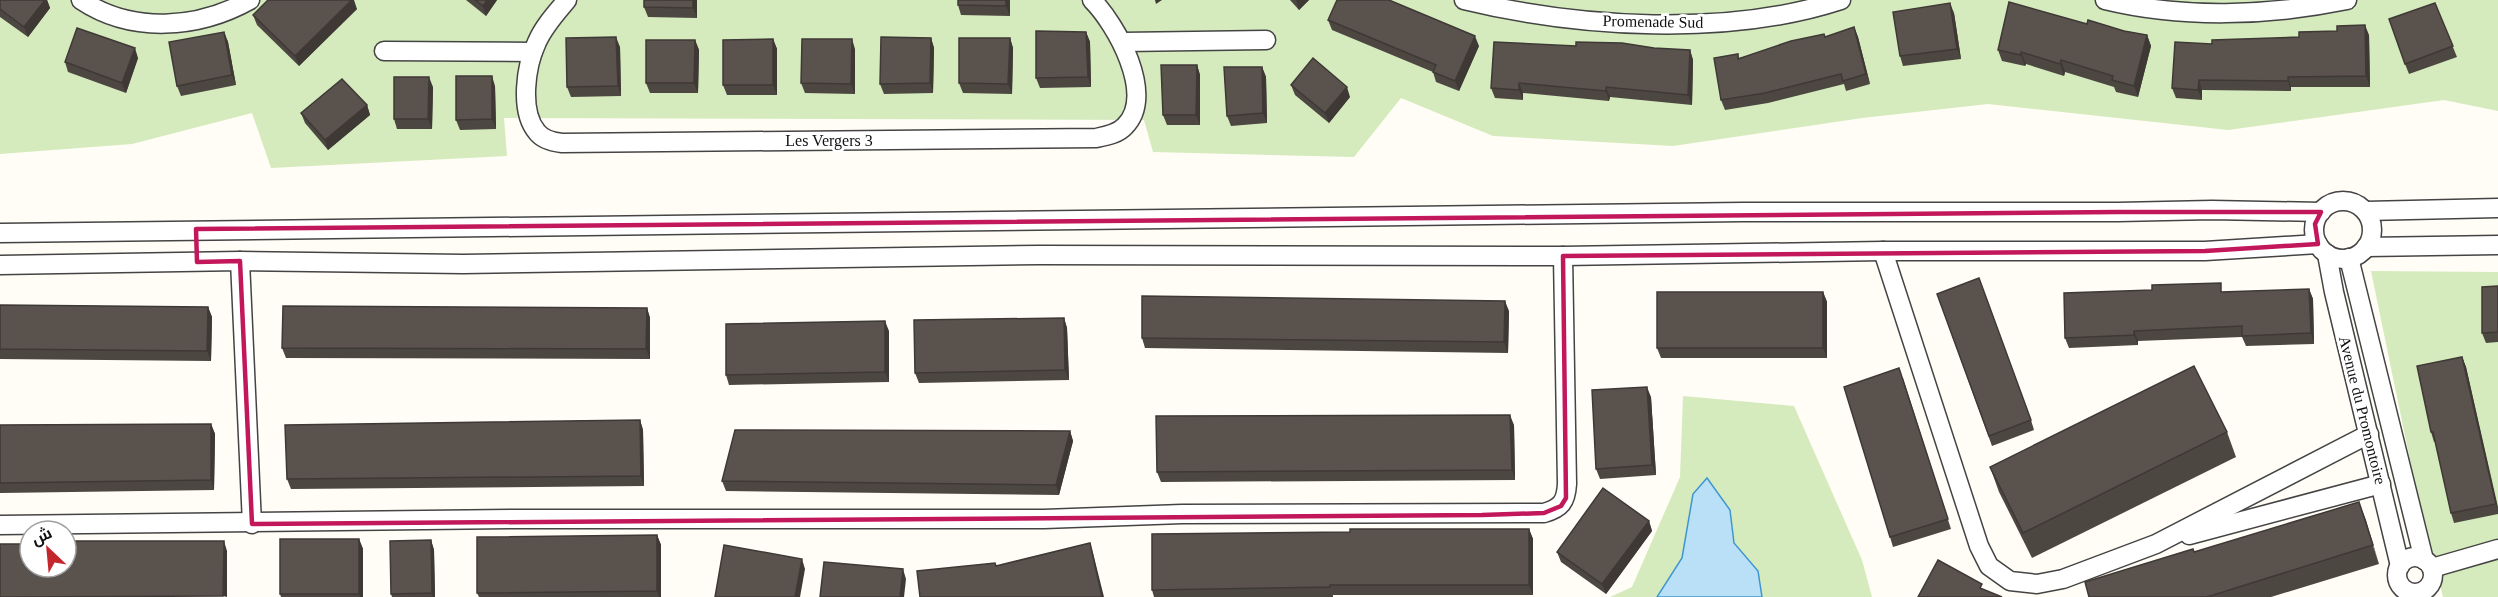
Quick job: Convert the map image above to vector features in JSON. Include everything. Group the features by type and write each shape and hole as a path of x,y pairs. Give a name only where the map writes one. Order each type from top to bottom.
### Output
{"street":[{"path":"81,0 119,19 162,24 219,15 250,0"},
{"name":"Les Vergers 3","path":"567,0 545,28 533,52 527,92 529,116 537,132 543,137 562,143 1096,138 1114,134 1124,128 1133,112 1133,72 1123,42 1092,0"},
{"name":"Promenade Sud","path":"1464,0 1554,17 1684,24 1770,17 1841,0"},
{"path":"2105,0 2147,9 2211,14 2274,10 2347,0"},
{"path":"1123,42 1266,40"},
{"path":"384,51 533,52"},
{"path":"2323,249 2315,224 2321,212 2332,203 2347,201 2366,211 2498,208"},
{"path":"0,233 1743,212 2212,210 2321,212"},
{"path":"2366,211 2372,230 2366,248"},
{"path":"196,229 196,262"},
{"path":"0,265 240,261 463,264 1027,255 1563,256 1883,251 2323,249 2349,258 2366,248 2498,245"},
{"name":"Avenue du Promontoire","path":"2323,249 2400,566"},
{"path":"1883,251 1983,557 1996,574 2004,578 2041,590 2063,579 2156,544 2381,484"},
{"path":"0,525 252,524 514,519 1044,519 1182,514 1544,513 1561,506 1566,498 1563,256"},
{"name":"Avenue du Promontoire","path":"2349,258 2428,564"},
{"path":"240,261 252,524"},
{"path":"2156,544 2369,434"},
{"path":"2428,564 2433,579 2427,593 2406,594 2398,582 2400,566 2414,558 2428,564 2498,549"}],"highlighted area":[{"path":"2118,212 2321,212 2315,224 2318,244 2205,251 1563,256 1566,498 1561,506 1544,513 1482,515 252,524 240,261 197,262 196,229"}],"green space":[{"path":"0,0 2498,0 2498,111 2444,100 2228,130 1988,104 1862,118 1673,146 1493,136 1401,98 1354,157 1153,152 1144,120 504,118 507,156 271,168 252,113 132,144 0,154"},
{"path":"2371,271 2498,272 2498,597 2443,597 2410,460"},
{"path":"1683,396 1794,406 1862,560 1872,597 1610,597 1632,587 1680,477"}],"water":[{"path":"1707,478 1730,510 1734,543 1758,571 1762,597 1657,597 1682,558 1693,494"}],"building":[{"path":"0,0 45,0 24,27 0,9"},
{"path":"268,0 352,0 295,56 253,15"},
{"path":"475,0 487,0 483,6"},
{"path":"644,0 693,0 693,8 644,7"},
{"path":"958,0 1006,0 1006,6 958,5"},
{"path":"1337,0 1389,0 1475,36 1455,81 1433,72 1436,65 1328,20"},
{"path":"2009,2 2087,24 2088,20 2147,35 2134,86 2112,80 2113,76 2061,60 2060,64 2021,52 2021,55 1998,50"},
{"path":"1950,3 1957,49 1900,56 1893,12"},
{"path":"2435,3 2453,46 2405,64 2389,19"},
{"path":"2365,25 2366,76 2288,77 2288,81 2199,80 2198,90 2172,88 2175,42 2212,44 2212,40 2299,37 2299,32 2337,31 2337,26"},
{"path":"1854,27 1866,74 1843,81 1841,74 1765,93 1721,100 1714,58 1738,54 1738,59 1791,41 1824,34 1825,37"},
{"path":"77,28 135,48 122,83 65,62"},
{"path":"1036,31 1086,32 1088,77 1036,78"},
{"path":"224,32 232,75 177,86 169,42"},
{"path":"616,37 618,86 567,87 566,38"},
{"path":"881,37 931,38 930,83 880,84"},
{"path":"959,38 1010,38 1008,84 959,83"},
{"path":"773,39 773,85 723,85 723,40"},
{"path":"802,39 852,39 851,84 801,83"},
{"path":"646,40 695,40 694,83 646,83"},
{"path":"1494,42 1576,46 1576,42 1622,43 1690,50 1688,95 1606,87 1606,91 1519,83 1519,90 1491,88"},
{"path":"1313,58 1347,87 1325,113 1291,85"},
{"path":"1161,65 1197,65 1196,115 1163,115"},
{"path":"1224,67 1262,67 1263,113 1227,116"},
{"path":"456,76 492,76 492,119 456,120"},
{"path":"394,77 429,77 428,119 394,119"},
{"path":"342,79 367,105 325,140 301,113"},
{"path":"1979,278 2031,420 1989,436 1937,294"},
{"path":"2221,283 2221,292 2309,289 2311,333 2242,336 2242,326 2134,331 2134,335 2065,338 2064,293 2152,290 2152,285"},
{"path":"2498,286 2498,332 2482,333 2482,287"},
{"path":"1657,292 1823,292 1823,348 1657,348"},
{"path":"1142,296 1505,301 1504,342 1142,338"},
{"path":"0,305 208,307 207,351 0,349"},
{"path":"283,306 647,308 646,349 282,348"},
{"path":"1064,318 1065,370 915,373 914,320"},
{"path":"885,321 885,372 726,375 726,324"},
{"path":"2462,357 2496,504 2451,513 2417,366"},
{"path":"2194,366 2227,432 2023,533 1990,467"},
{"path":"1899,368 1948,519 1890,537 1844,387"},
{"path":"1647,387 1652,465 1596,469 1592,390"},
{"path":"1510,415 1512,470 1157,472 1156,416"},
{"path":"640,420 641,476 287,479 285,425"},
{"path":"211,424 211,480 0,483 0,425"},
{"path":"735,430 1070,431 1056,485 722,481"},
{"path":"1603,488 1649,521 1602,584 1557,552"},
{"path":"2359,502 2373,545 2207,597 2089,597 2085,582"},
{"path":"1350,529 1529,529 1529,585 1330,585 1330,587 1152,590 1152,534 1350,532"},
{"path":"657,535 657,591 477,593 477,537"},
{"path":"280,539 359,539 359,594 280,594"},
{"path":"431,540 432,593 391,594 390,541"},
{"path":"78,541 224,541 223,596 0,597 0,544 18,544 18,579 78,579"},
{"path":"1090,543 1102,597 920,597 917,571 995,563 996,566"},
{"path":"724,545 802,559 795,597 715,597"},
{"path":"1938,560 1982,584 1980,588 2002,597 1918,597"},
{"path":"824,562 903,569 900,597 820,597"}]}
